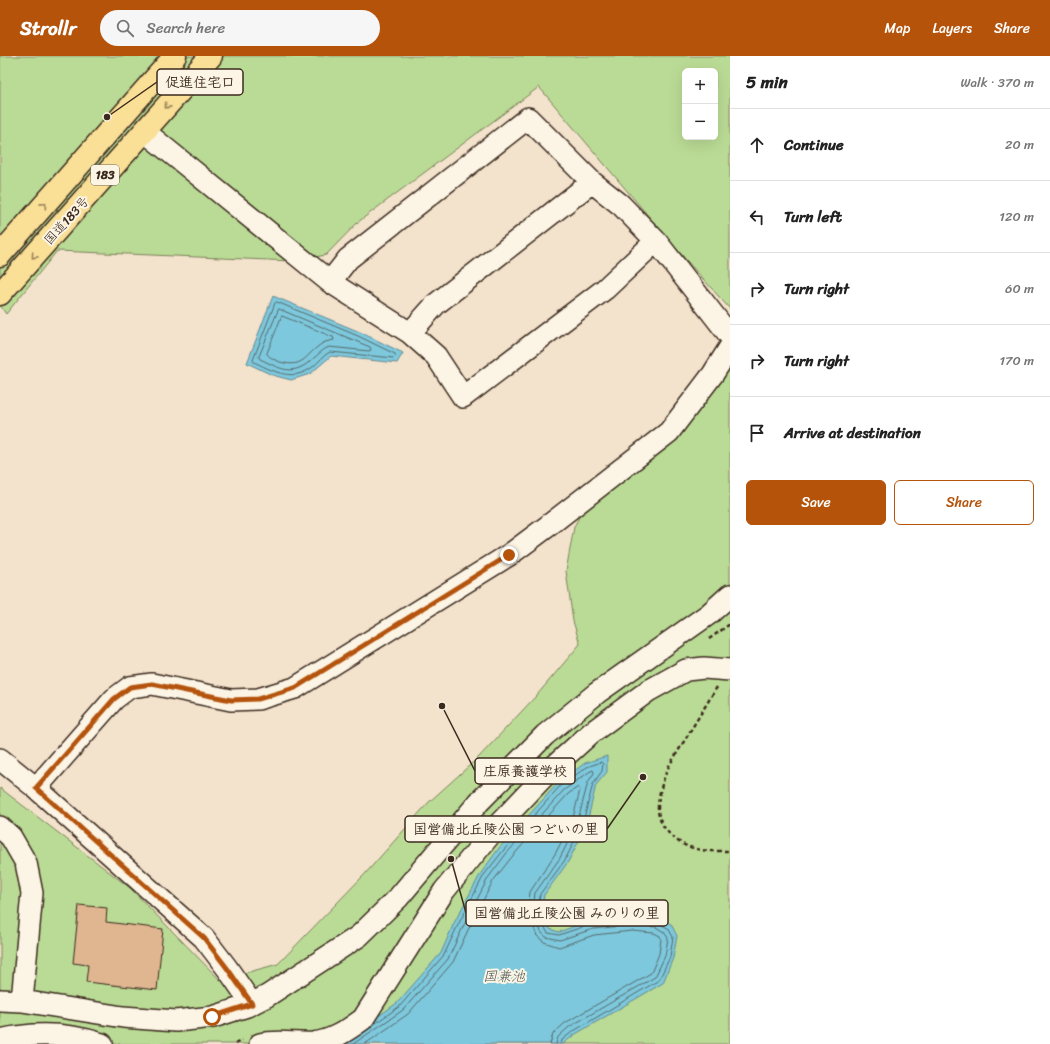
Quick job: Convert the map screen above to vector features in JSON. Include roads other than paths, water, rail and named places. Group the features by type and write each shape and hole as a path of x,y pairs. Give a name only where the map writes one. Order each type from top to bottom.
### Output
{"highway":[{"name":"国道183号","path":"0,255 175,56"},
{"name":"国道183号","path":"0,294 211,56"}],"street":[{"path":"330,282 348,259 528,118 592,182 621,205 656,241 730,336"},
{"path":"144,131 330,282 410,333 436,356 463,397 606,289 656,241"},
{"path":"410,333 436,304 592,182"},
{"path":"36,788 114,699 130,687 152,684 231,700 258,699 295,688 509,555 669,432 713,374 730,347"},
{"path":"0,1000 123,1017 176,1021 212,1017 252,1004 359,936 398,898 479,802 545,735 597,693 709,614 730,595"},
{"path":"260,1044 270,1042 313,1043 330,1039 346,1031 363,1018 444,891 498,825 549,771 591,733 648,691 686,670 704,668 728,670"},
{"path":"0,758 36,788 204,938 252,1004"},
{"path":"0,827 11,837 26,863 32,894 22,1002"},
{"path":"0,1040 20,1036 55,1034 76,1037 102,1044"}],"water":[{"path":"273,296 360,332 403,353 397,363 331,356 310,374 291,380 272,375 247,363"},
{"name":"国兼池","path":"607,756 607,772 596,785 586,827 568,862 544,895 542,909 550,929 559,932 591,920 633,916 658,918 671,924 677,936 673,958 663,983 574,1035 563,1044 331,1044 353,1034 397,1003 441,953 454,923 481,873 499,848 558,783 585,763"}],"place":[{"name":"促進住宅口","path":"107,117"},
{"name":"庄原養護学校","path":"442,706"},
{"name":"国営備北丘陵公園 つどいの里","path":"643,777"},
{"name":"国営備北丘陵公園 みのりの里","path":"451,859"}]}
